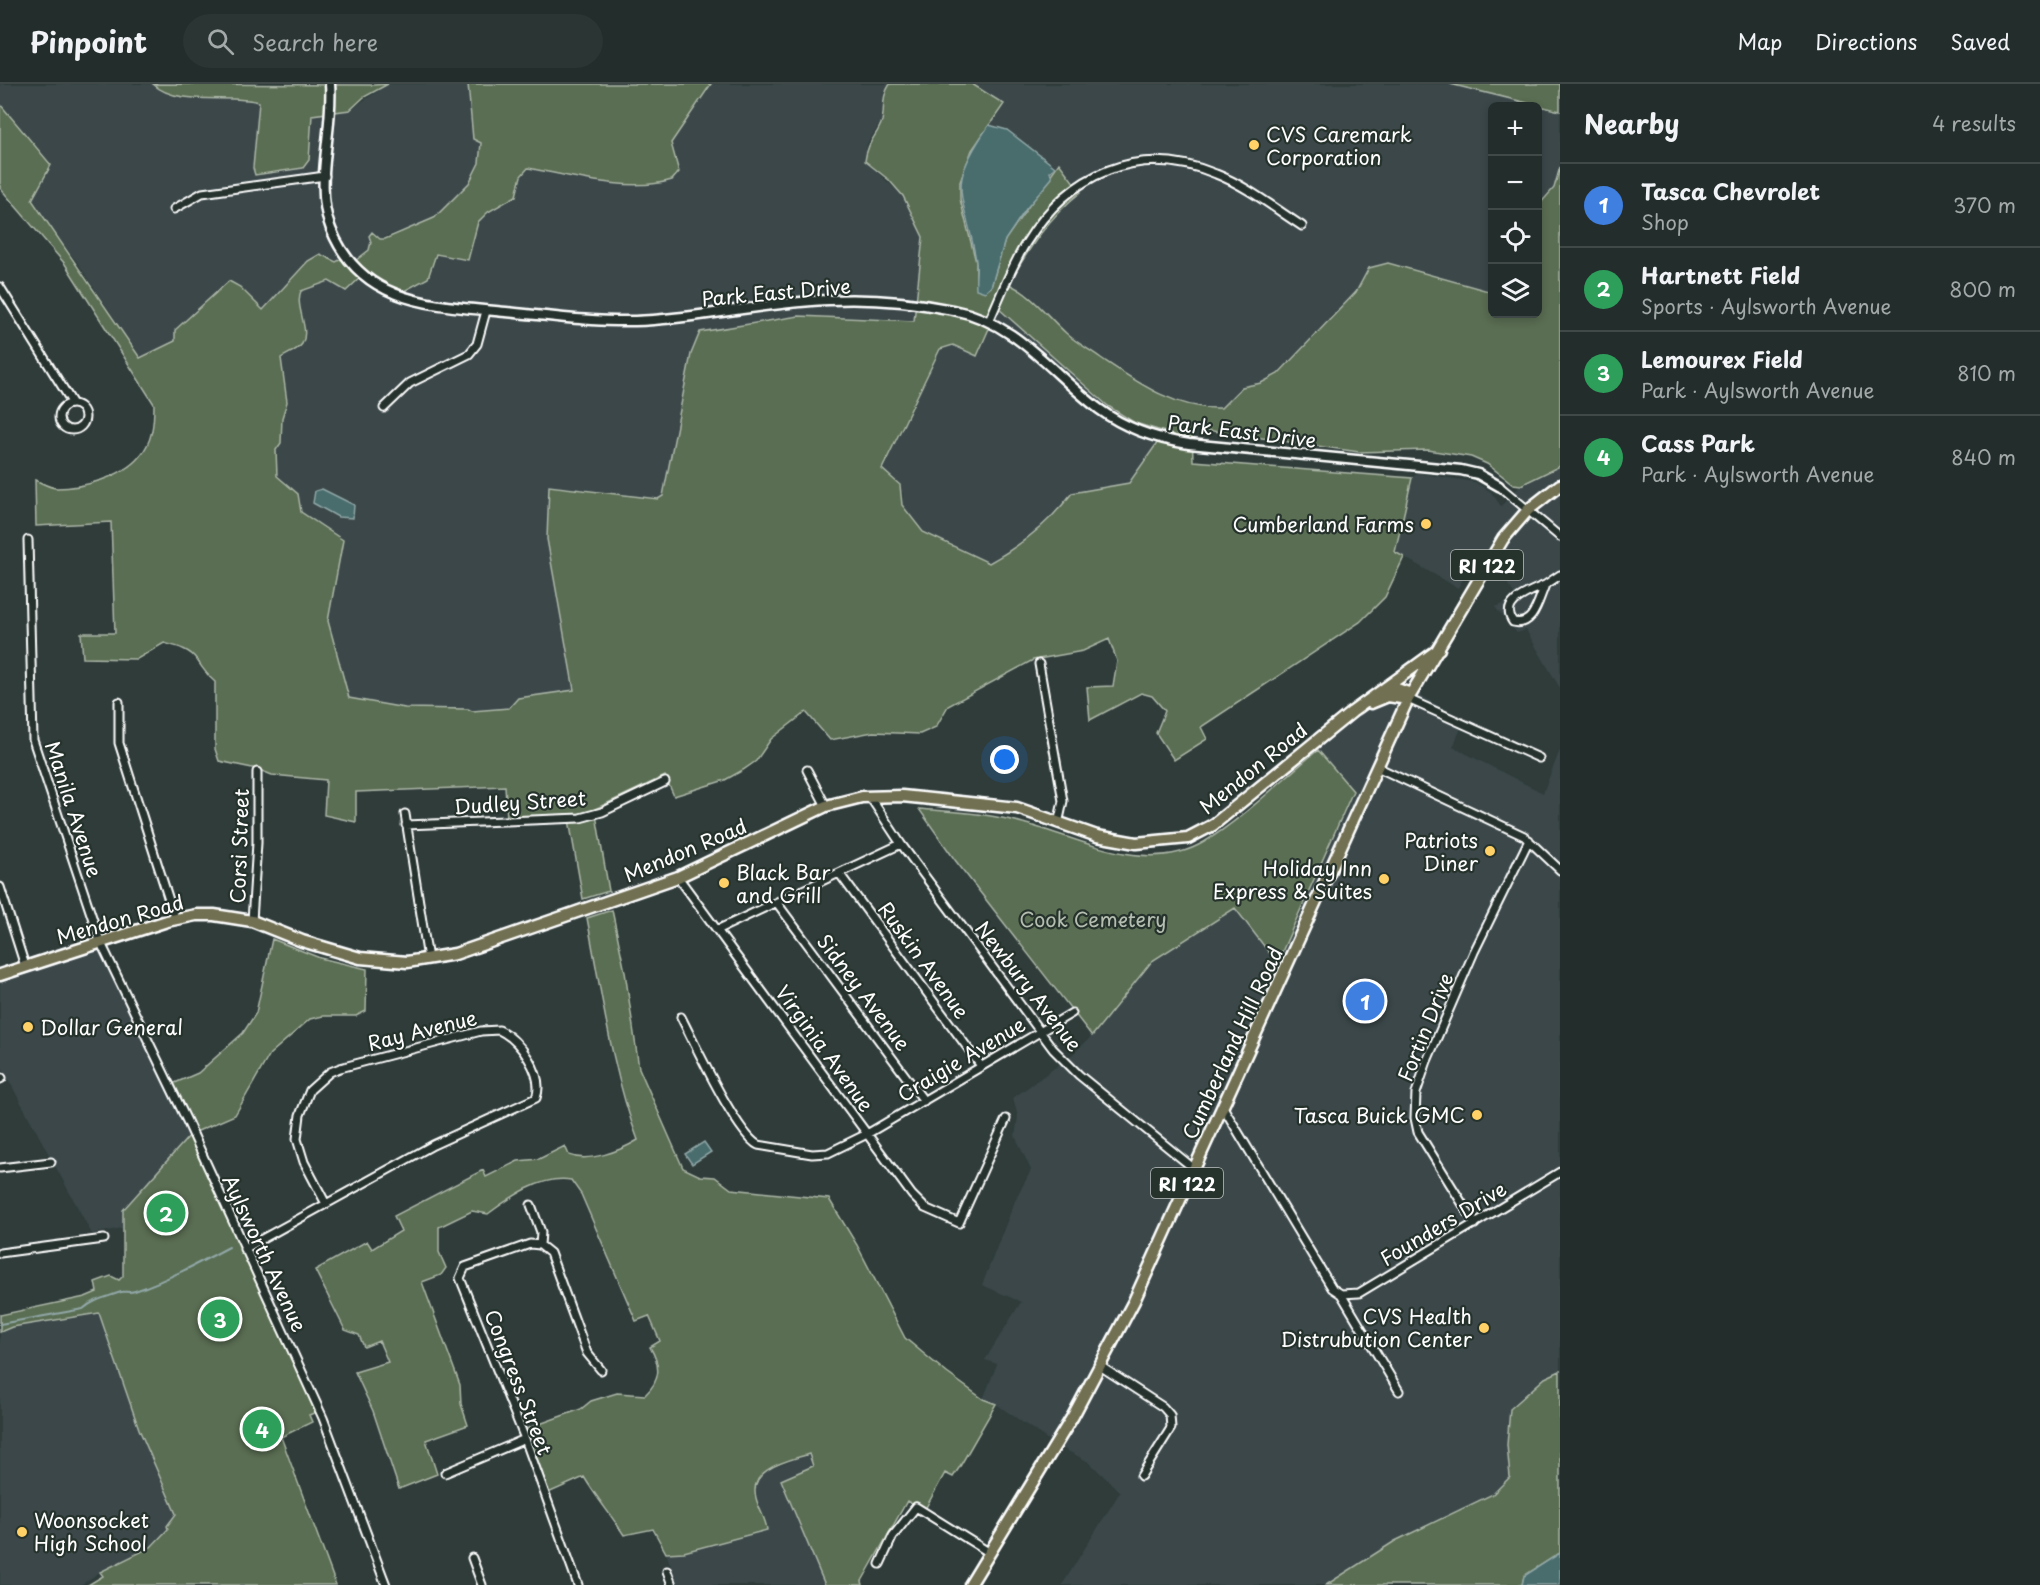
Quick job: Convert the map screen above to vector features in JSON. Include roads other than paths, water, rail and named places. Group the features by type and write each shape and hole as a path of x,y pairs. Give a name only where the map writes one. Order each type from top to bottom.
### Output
{"main road":[{"name":"RI 122","path":"1410,697 1495,550 1528,510 1560,485"},
{"name":"Mendon Road","path":"0,975 99,941 175,919 214,915 252,921 302,941 360,958 387,962 456,954 678,877 826,806 870,797 909,797 1017,808 1058,824 1123,842 1149,843 1188,838 1213,825 1352,712 1439,649"},
{"path":"1385,688 1394,688 1410,697"},
{"name":"Mendon Road","path":"1352,712 1388,696 1410,697"},
{"name":"Cumberland Hill Road","path":"970,1585 1100,1366 1171,1223 1192,1167 1223,1107 1410,697"}],"street":[{"name":"Park East Drive","path":"330,84 325,176 326,207 330,227 344,253 363,274 386,291 401,297 435,306 598,321 636,321 843,299 946,309 989,321 1029,346 1097,408 1121,423 1148,435 1189,444 1461,470 1478,474 1499,486 1560,537"},
{"path":"989,321 1016,261 1040,222 1077,187 1120,165 1144,160 1164,160 1206,170 1242,187 1302,226"},
{"path":"174,208 202,193 325,176"},
{"path":"0,287 73,404"},
{"path":"384,408 410,383 469,354 477,344 486,310"},
{"name":"Manila Avenue","path":"28,540 34,747 99,941"},
{"path":"1545,585 1530,619 1521,624 1513,622 1508,615 1508,608 1512,603 1560,575"},
{"path":"1040,664 1063,801 1058,824"},
{"path":"1410,697 1539,758"},
{"path":"119,702 119,743 175,919"},
{"path":"1377,767 1529,840 1560,870"},
{"path":"807,770 826,806"},
{"name":"Corsi Street","path":"252,921 257,843 257,772"},
{"name":"Dudley Street","path":"406,825 580,818 602,812 665,782"},
{"name":"Newbury Avenue","path":"870,797 901,844 1039,1031 1079,1075 1192,1167"},
{"path":"405,814 428,959"},
{"name":"Fortin Drive","path":"1475,1224 1418,1132 1414,1119 1416,1093 1426,1061 1474,952 1529,840"},
{"path":"717,930 901,844"},
{"name":"Ruskin Avenue","path":"839,873 981,1066"},
{"name":"Virginia Avenue","path":"678,877 919,1203 959,1223 1006,1119"},
{"path":"0,887 25,966"},
{"name":"Sidney Avenue","path":"777,903 924,1101"},
{"name":"Aylsworth Avenue","path":"99,941 187,1121 323,1418 386,1585"},
{"name":"Craigie Avenue","path":"681,1017 740,1125 752,1142 824,1154 867,1134 1072,1013"},
{"name":"Ray Avenue","path":"244,1249 326,1204 433,1145 532,1101 537,1094 538,1084 531,1066 516,1043 499,1030 481,1031 340,1068 323,1077 310,1089 297,1128 304,1162 326,1204"},
{"path":"1223,1107 1332,1288 1341,1294 1399,1391"},
{"path":"0,1168 51,1162"},
{"name":"Founders Drive","path":"1341,1294 1359,1293 1560,1172"},
{"path":"531,1205 541,1232 540,1245 550,1253 587,1353 601,1370"},
{"path":"0,1252 104,1239"},
{"name":"Congress Street","path":"540,1245 530,1244 465,1267 460,1278 525,1439 578,1585"},
{"path":"1100,1366 1163,1407 1170,1415 1172,1428 1141,1476"},
{"path":"445,1473 525,1439"},
{"path":"880,1564 893,1536 916,1507 990,1552"},
{"path":"472,1558 482,1585"},
{"path":"667,1571 672,1585"}],"water":[{"path":"989,125 1007,130 1055,167 1050,172 1052,178 1026,209 1005,240 991,287 985,292 976,289 976,261 961,192 966,165"},
{"path":"322,489 354,505 353,518 338,517 313,503 315,491"},
{"path":"704,1142 711,1152 692,1164 685,1154"},
{"path":"1560,1553 1560,1585 1522,1585 1524,1576"}],"waterway":[{"path":"0,1324 83,1309 101,1299 121,1292 133,1292 159,1282 229,1247"}],"place":[{"name":"CVS Caremark Corporation","path":"1254,145"},
{"name":"Cumberland Farms","path":"1426,524"},
{"name":"Patriots Diner","path":"1490,851"},
{"name":"Holiday Inn Express & Suites","path":"1384,879"},
{"name":"Black Bar and Grill","path":"724,883"},
{"name":"Tasca Chevrolet","path":"1365,1001"},
{"name":"Dollar General","path":"28,1027"},
{"name":"Tasca Buick GMC","path":"1477,1115"},
{"name":"Hartnett Field","path":"166,1213"},
{"name":"Lemourex Field","path":"220,1319"},
{"name":"CVS Health Distrubution Center","path":"1484,1328"},
{"name":"Cass Park","path":"262,1429"},
{"name":"Woonsocket High School","path":"22,1532"}],"park label":[{"name":"Cook Cemetery","path":"1093,919"}]}
